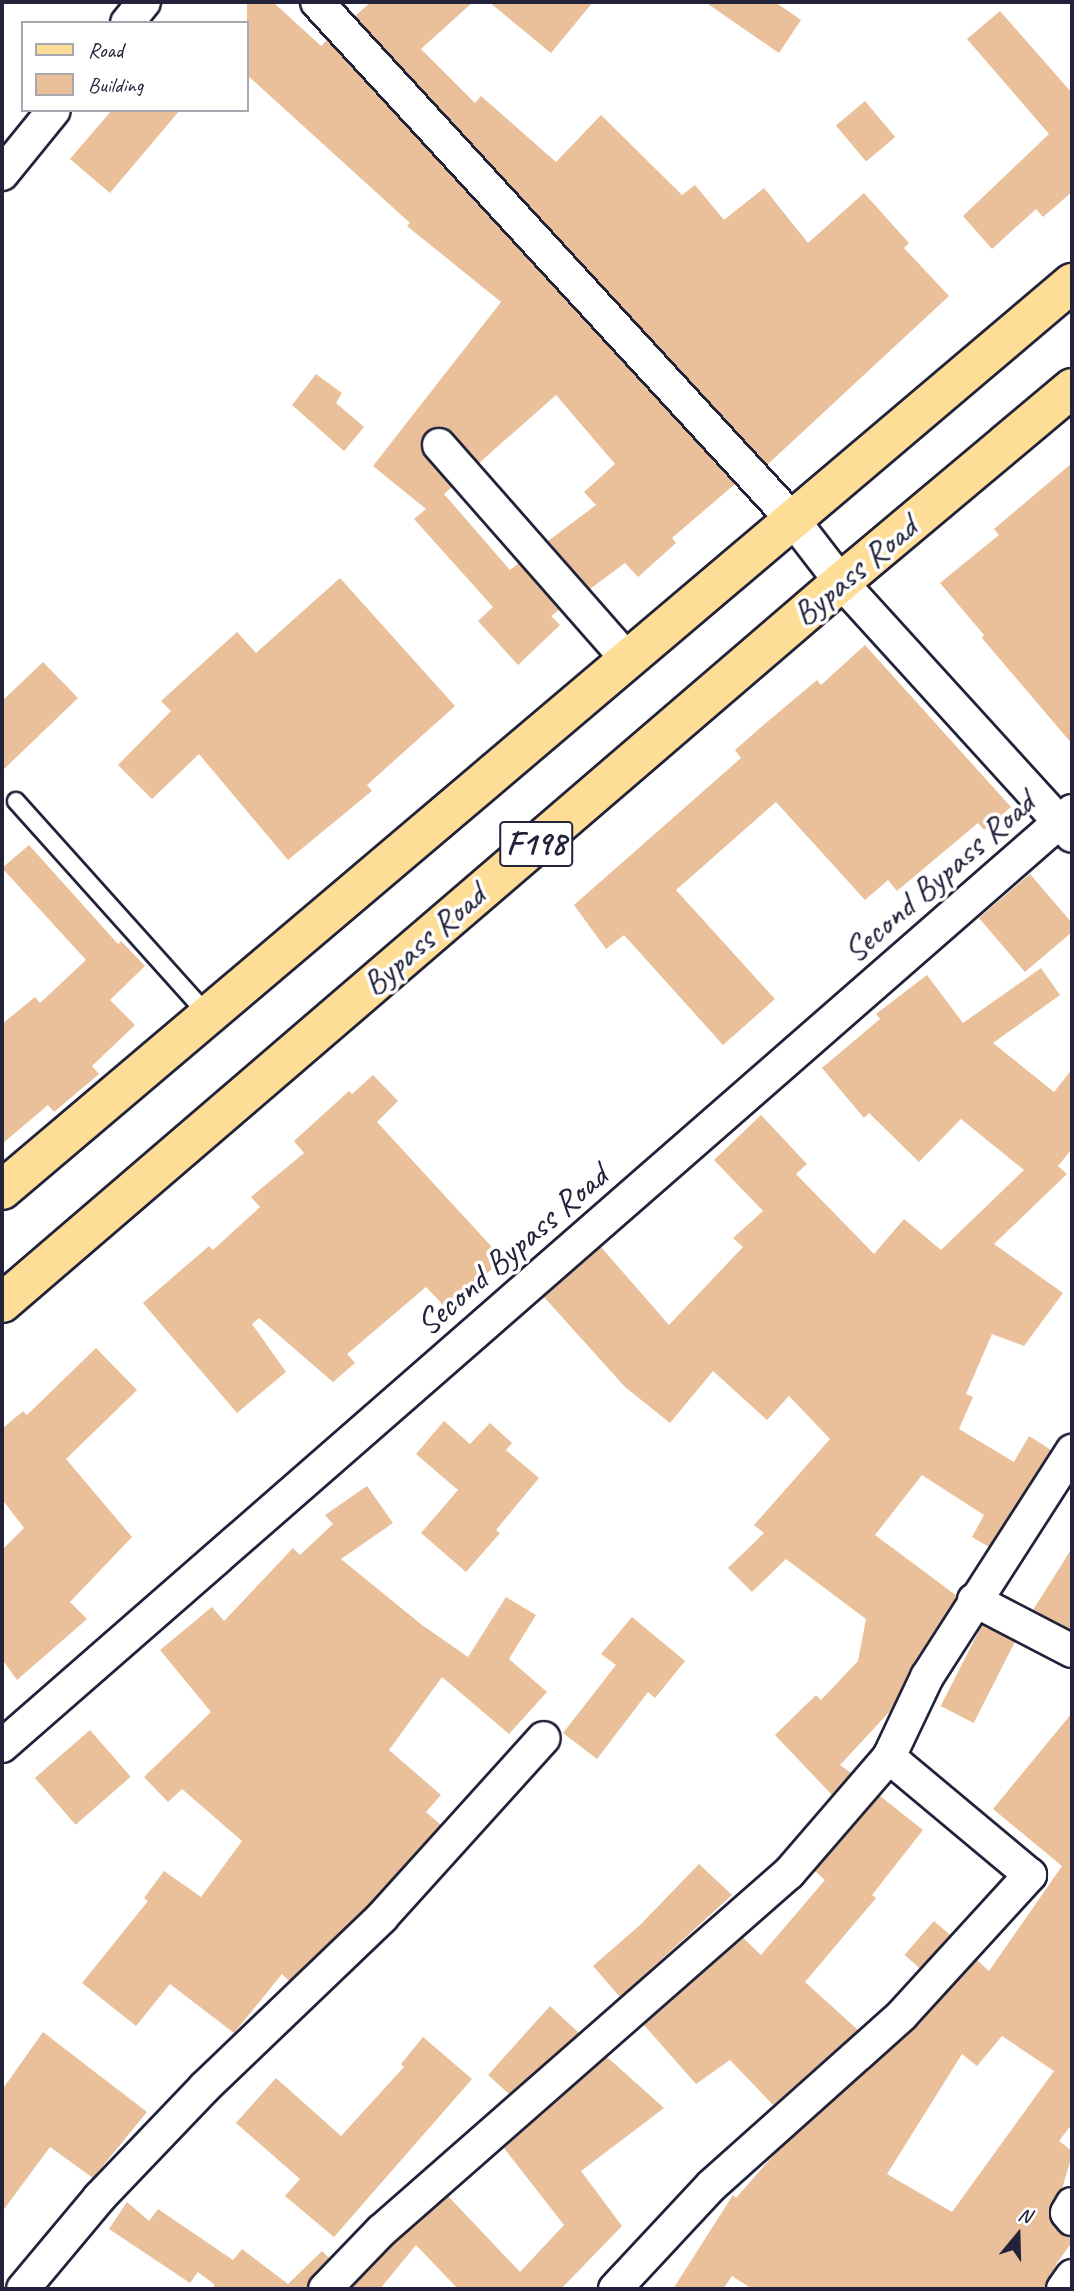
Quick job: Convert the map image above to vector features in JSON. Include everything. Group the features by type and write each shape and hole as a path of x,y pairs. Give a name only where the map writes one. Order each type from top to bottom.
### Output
{"main road":[{"name":"F198","path":"2,1190 1072,283"},
{"name":"Bypass Road","path":"2,1303 841,582 1072,388"}],"street":[{"path":"129,21 144,2"},
{"path":"317,2 793,520 841,582 1068,823"},
{"path":"2,174 52,112"},
{"path":"439,445 628,660"},
{"name":"Second Bypass Road","path":"2,1746 1068,823"},
{"path":"325,2289 391,2222 789,1873 889,1757 927,1677 1072,1451"},
{"path":"974,1600 1072,1651"},
{"path":"23,2289 99,2198 205,2087 382,1917 544,1738"},
{"path":"615,2289 711,2186 902,2015 1030,1874 889,1757"},
{"path":"1072,2204 1067,2213 1072,2219"},
{"path":"1063,2289 1072,2276"}],"lane":[{"path":"16,801 208,1015"}],"building":[{"path":"247,2 273,2 321,46 327,40 735,484 672,538 676,543 638,577 625,563 590,589 548,541 596,505 584,492 615,464 556,395 479,463 445,428 436,427 427,431 421,440 421,449 452,487 444,494 510,570 519,563 559,610 551,616 560,625 518,665 478,621 493,607 414,519 426,509 373,466 501,302 407,226 410,223 248,76"},
{"path":"371,2 473,2 421,49 475,103 481,96 556,162 601,115 682,195 695,185 724,220 764,188 808,243 864,193 909,243 904,248 949,296 767,465 355,16"},
{"path":"489,2 593,2 551,53"},
{"path":"705,2 775,2 801,20 779,53"},
{"path":"1000,11 1072,93 1072,192 1043,217 1036,209 992,249 963,216 1049,134 967,39"},
{"path":"865,101 895,137 866,161 836,125"},
{"path":"110,112 178,112 110,193 70,159"},
{"path":"316,374 342,393 336,403 364,427 344,451 292,405"},
{"path":"1072,463 1072,744 982,638 984,635 940,583 999,535 994,529"},
{"path":"340,578 455,706 367,785 372,791 288,860 199,754 152,799 118,765 171,711 161,701 237,632 256,653"},
{"path":"865,645 1011,807 984,830 978,823 897,891 888,880 865,900 776,802 676,890 775,999 723,1045 624,935 606,949 574,905 741,758 735,750 817,680 821,685"},
{"path":"43,662 78,698 2,771 2,701"},
{"path":"29,845 118,944 121,941 145,966 110,1000 135,1025 92,1066 99,1074 54,1112 48,1105 2,1144 2,1024 35,997 40,1003 86,960 2,868"},
{"path":"1030,874 1072,923 1072,932 1025,972 979,918"},
{"path":"1041,968 1060,995 993,1043 1054,1092 1072,1069 1072,1149 1058,1166 1067,1174 994,1244 1063,1293 1024,1346 992,1334 966,1394 973,1397 959,1429 1014,1462 1029,1436 1051,1450 989,1547 972,1537 984,1515 922,1475 875,1535 957,1596 911,1667 892,1709 840,1765 851,1773 832,1795 775,1735 816,1695 821,1700 858,1661 866,1619 786,1559 752,1592 728,1568 764,1533 754,1525 830,1439 789,1396 767,1420 713,1371 670,1423 625,1387 544,1297 601,1247 669,1325 743,1247 733,1238 763,1211 714,1160 761,1115 807,1164 796,1174 874,1254 904,1219 941,1250 1024,1170 961,1119 919,1162 869,1113 864,1118 822,1068 880,1019 876,1014 927,975 963,1023"},
{"path":"373,1075 398,1101 377,1122 503,1259 447,1309 426,1287 347,1354 355,1363 333,1382 259,1318 252,1324 286,1372 237,1413 143,1303 209,1246 213,1250 260,1207 251,1197 304,1153 294,1141 349,1091 352,1094"},
{"path":"96,1348 137,1390 66,1459 132,1537 70,1602 87,1619 17,1680 2,1659 2,1550 24,1528 2,1499 2,1429 23,1411 27,1415"},
{"path":"444,1421 470,1444 490,1423 512,1443 506,1450 539,1478 496,1530 500,1533 466,1572 421,1533 458,1490 416,1454"},
{"path":"367,1486 393,1523 341,1559 422,1625 468,1657 506,1597 536,1615 509,1659 547,1692 509,1734 442,1677 389,1750 441,1795 426,1812 441,1825 369,1904 289,1981 282,1974 234,2033 170,1984 136,2026 82,1983 148,1901 144,1898 164,1871 201,1897 242,1841 182,1789 168,1802 144,1777 211,1712 160,1650 212,1607 224,1621 293,1548 300,1555 333,1524 325,1515"},
{"path":"1072,1548 1072,1630 1033,1610"},
{"path":"632,1617 685,1661 655,1698 648,1692 597,1759 563,1733 616,1665 601,1654"},
{"path":"982,1625 1015,1642 974,1723 941,1706"},
{"path":"1072,1713 1072,2124 1059,2141 1072,2151 1072,2155 1062,2189 1051,2204 1049,2214 1053,2225 1065,2236 1072,2237 1072,2242 1057,2263 1045,2289 752,2289 732,2276 723,2289 673,2289 733,2195 736,2198 778,2150 914,2029 977,1960 989,1971 1062,1866 993,1809","holes":["1002,2036 1054,2071 952,2212 887,2174 962,2054 977,2066"]},
{"path":"90,1730 131,1777 76,1825 35,1778"},
{"path":"880,1796 923,1830 872,1895 876,1898 805,1982 858,2030 773,2105 730,2060 696,2084 644,2025 743,1938 761,1955 825,1880 815,1871"},
{"path":"699,1864 732,1895 620,1997 593,1966 640,1925"},
{"path":"934,1921 950,1935 920,1969 904,1955"},
{"path":"550,2006 579,2033 509,2094 488,2075"},
{"path":"43,2032 147,2112 93,2178 50,2147 2,2212 2,2090"},
{"path":"423,2037 472,2079 334,2237 285,2196 300,2179 236,2123 276,2078 341,2136 404,2067 401,2064"},
{"path":"607,2057 664,2108 581,2171 622,2226 561,2289 458,2289 416,2245 380,2289 350,2289 394,2244 448,2196 520,2272 564,2225 504,2148"},
{"path":"127,2202 149,2221 158,2209 233,2260 242,2249 288,2284 322,2251 329,2258 311,2277 307,2289 211,2289 215,2285 198,2272 190,2283 109,2229"}]}
